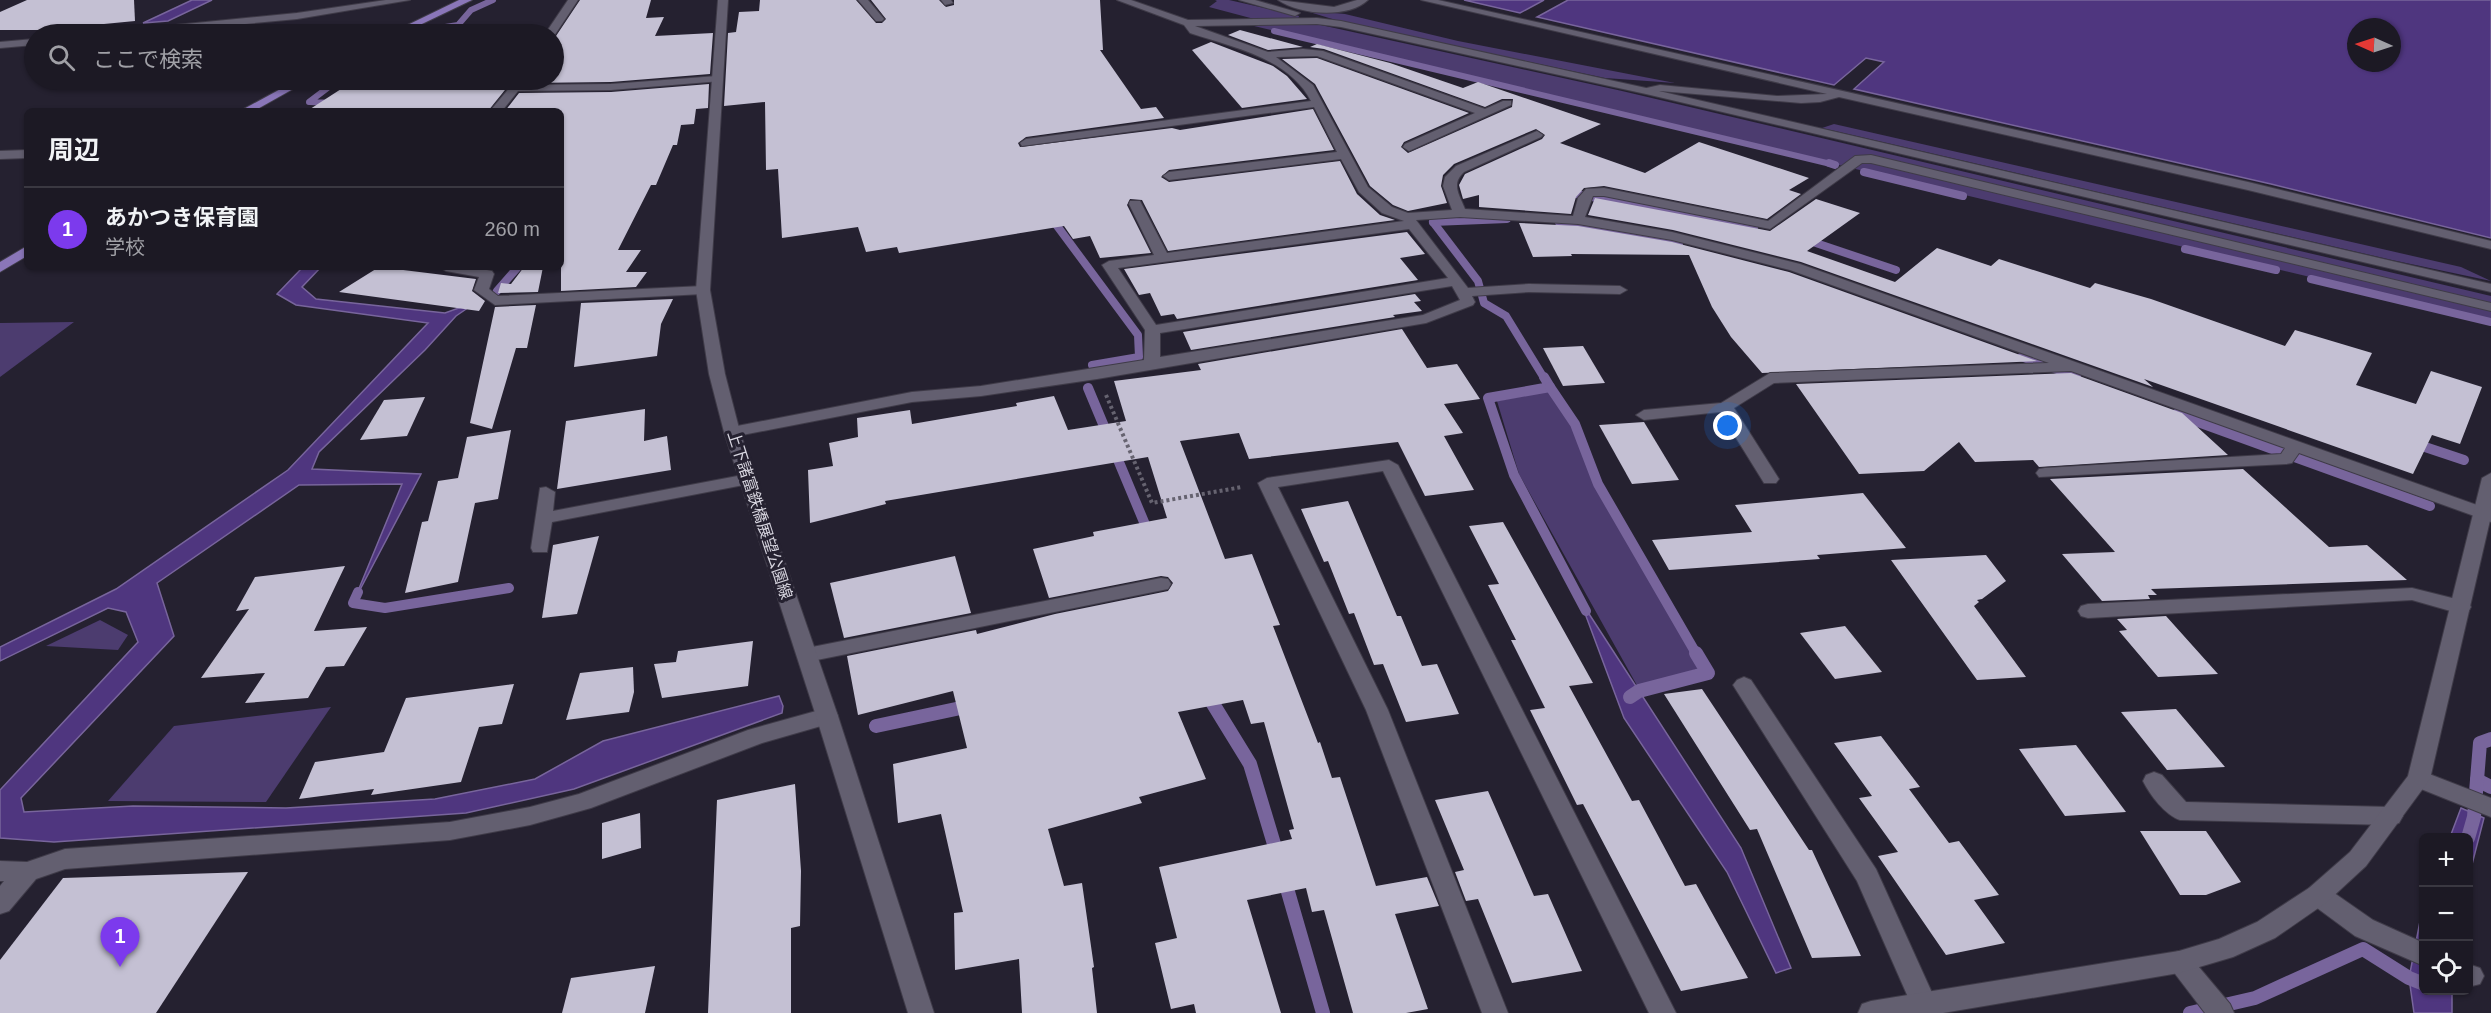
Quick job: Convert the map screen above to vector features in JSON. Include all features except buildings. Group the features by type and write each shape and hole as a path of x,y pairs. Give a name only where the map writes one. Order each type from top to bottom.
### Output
{"highway":[{"path":"415,24 467,0"},
{"path":"252,108 285,90"},
{"path":"0,268 24,252"}],"street":[{"path":"216,24 297,16 405,0"},
{"path":"557,24 573,0"},
{"name":"上下諸富鉄橋展望公園線","path":"723,0 703,290 717,374 732,432 827,716 921,1013"},
{"path":"863,0 879,19"},
{"path":"1122,0 1187,23 1317,21 1341,24 1646,91 2491,288"},
{"path":"1244,0 1266,2 1317,21"},
{"path":"1283,0 1329,10 1344,10 1363,0"},
{"path":"1426,0 2248,186 2491,245"},
{"path":"732,432 912,398 981,391 1097,374 1426,319 1468,302 1461,286 1411,220 1387,210 1364,189 1309,87 1267,55 1194,31 1187,23"},
{"path":"0,45 24,43"},
{"path":"1267,55 1302,50 1321,52 1336,61 1486,112"},
{"path":"564,85 611,87 717,79"},
{"path":"1372,88 1392,80"},
{"path":"1646,91 1660,87 1802,99 1827,99 1842,93"},
{"path":"499,108 514,90"},
{"path":"1026,143 1319,103"},
{"path":"1409,147 1508,103"},
{"path":"1460,213 1450,190 1450,177 1460,169 1537,135"},
{"path":"0,155 24,154"},
{"path":"1169,176 1344,155"},
{"path":"1578,220 1587,195 1604,192 1770,225 1859,159 1871,159 2491,307"},
{"path":"1135,204 1162,258"},
{"path":"1152,363 1152,330 1109,265 1460,213 1578,220 1672,236 1795,267 2074,366 2291,453 2487,515"},
{"path":"464,270 487,274 481,290 495,301 703,290"},
{"path":"1152,330 1461,286 1489,292 1529,288 1620,290"},
{"path":"1644,415 1725,407 1770,378 2044,369 2074,366"},
{"path":"1725,407 1770,478"},
{"path":"2045,473 2291,453"},
{"path":"1495,1013 1377,710 1267,483 1389,465 1663,1013"},
{"path":"1889,1012 2179,962 2224,949 2266,930 2318,895 2358,859 2419,779 2487,515 2491,478"},
{"path":"544,518 748,480"},
{"path":"540,548 546,492"},
{"path":"807,655 1161,584"},
{"path":"2088,611 2412,594 2462,607"},
{"path":"1744,685 1867,876 1924,1006"},
{"path":"0,871 27,872 64,859 450,831 519,818 583,802 756,736 827,716"},
{"path":"2419,779 2491,808"},
{"path":"2154,781 2180,811 2391,816"},
{"path":"0,904 27,872"},
{"path":"2318,895 2364,928 2419,953"},
{"path":"2179,962 2213,1003"}],"path":[{"path":"1097,374 1152,502 1267,483"}],"shaded area":[{"path":"192,0 212,0 168,21 143,23"},
{"path":"1215,0 1229,0 1299,16 1298,20 1622,91 2491,296 2491,320 1254,26 1258,20 1209,7 1217,1"},
{"path":"1464,0 1544,0 1520,13"},
{"path":"1568,0 2491,0 2491,238 2271,184 1854,89 1884,62 1866,58 1834,85 1537,17"},
{"path":"1303,10 1345,14 1458,41 1675,83 1605,78 1342,22"},
{"path":"1834,124 2461,267 2491,281 1822,128"},
{"path":"300,270 318,270 302,287 316,299 445,313 478,301 456,316 425,350 319,452 312,469 421,474 353,603 402,484 299,485 157,583 174,636 21,798 24,812 133,806 286,808 435,799 535,779 603,741 779,696 783,706 782,713 574,789 466,813 54,842 0,838 0,790 138,642 126,612 108,608 0,661 0,647 116,589 288,470 428,323 296,305 277,294"},
{"path":"74,322 0,377 0,323"},
{"path":"1549,391 1571,422 1597,490 1702,667 1639,689 1519,474 1497,401"},
{"path":"1580,600 1741,848 1791,968 1776,973 1727,872 1624,718"},
{"path":"100,620 128,635 118,650 46,646"},
{"path":"331,707 266,802 108,801 174,726"},
{"path":"2461,808 2484,818 2473,861 2473,833 2452,833"},
{"path":"2419,927 2419,995 2452,995 2452,1013 2414,1013 2409,978"}],"waterway":[{"path":"459,24 471,10 493,0"},
{"path":"1274,31 1835,165 1829,163"},
{"path":"325,90 309,102 335,103"},
{"path":"1864,172 1963,196"},
{"path":"1566,192 1754,228"},
{"path":"1049,215 1138,335 1139,357 1092,365"},
{"path":"1507,219 1433,222 1478,281 1484,303 1506,316 1544,378"},
{"path":"1559,222 1679,244"},
{"path":"1804,239 1896,270"},
{"path":"2185,249 2276,270"},
{"path":"497,291 515,270"},
{"path":"2311,279 2491,322"},
{"path":"2021,357 2077,377"},
{"path":"1544,377 1550,387"},
{"path":"1550,387 1575,424 1598,484 1697,655"},
{"path":"1550,387 1488,398 1514,475 1586,611"},
{"path":"1088,388 1149,534"},
{"path":"2176,414 2430,506"},
{"path":"2425,447 2464,460"},
{"path":"358,592 353,603 385,608 509,588"},
{"path":"1630,697 1639,691 1708,673 1696,653"},
{"path":"1207,694 1250,764 1277,854"},
{"path":"876,726 970,706"},
{"path":"2477,780 2480,743 2491,739"},
{"path":"2469,833 2474,817 2477,780"},
{"path":"2477,780 2491,787"},
{"path":"1284,878 1323,1013"},
{"path":"2190,1013 2255,998 2363,949 2419,982"}],"place":[{"name":"あかつき保育園","path":"120,967"}]}
